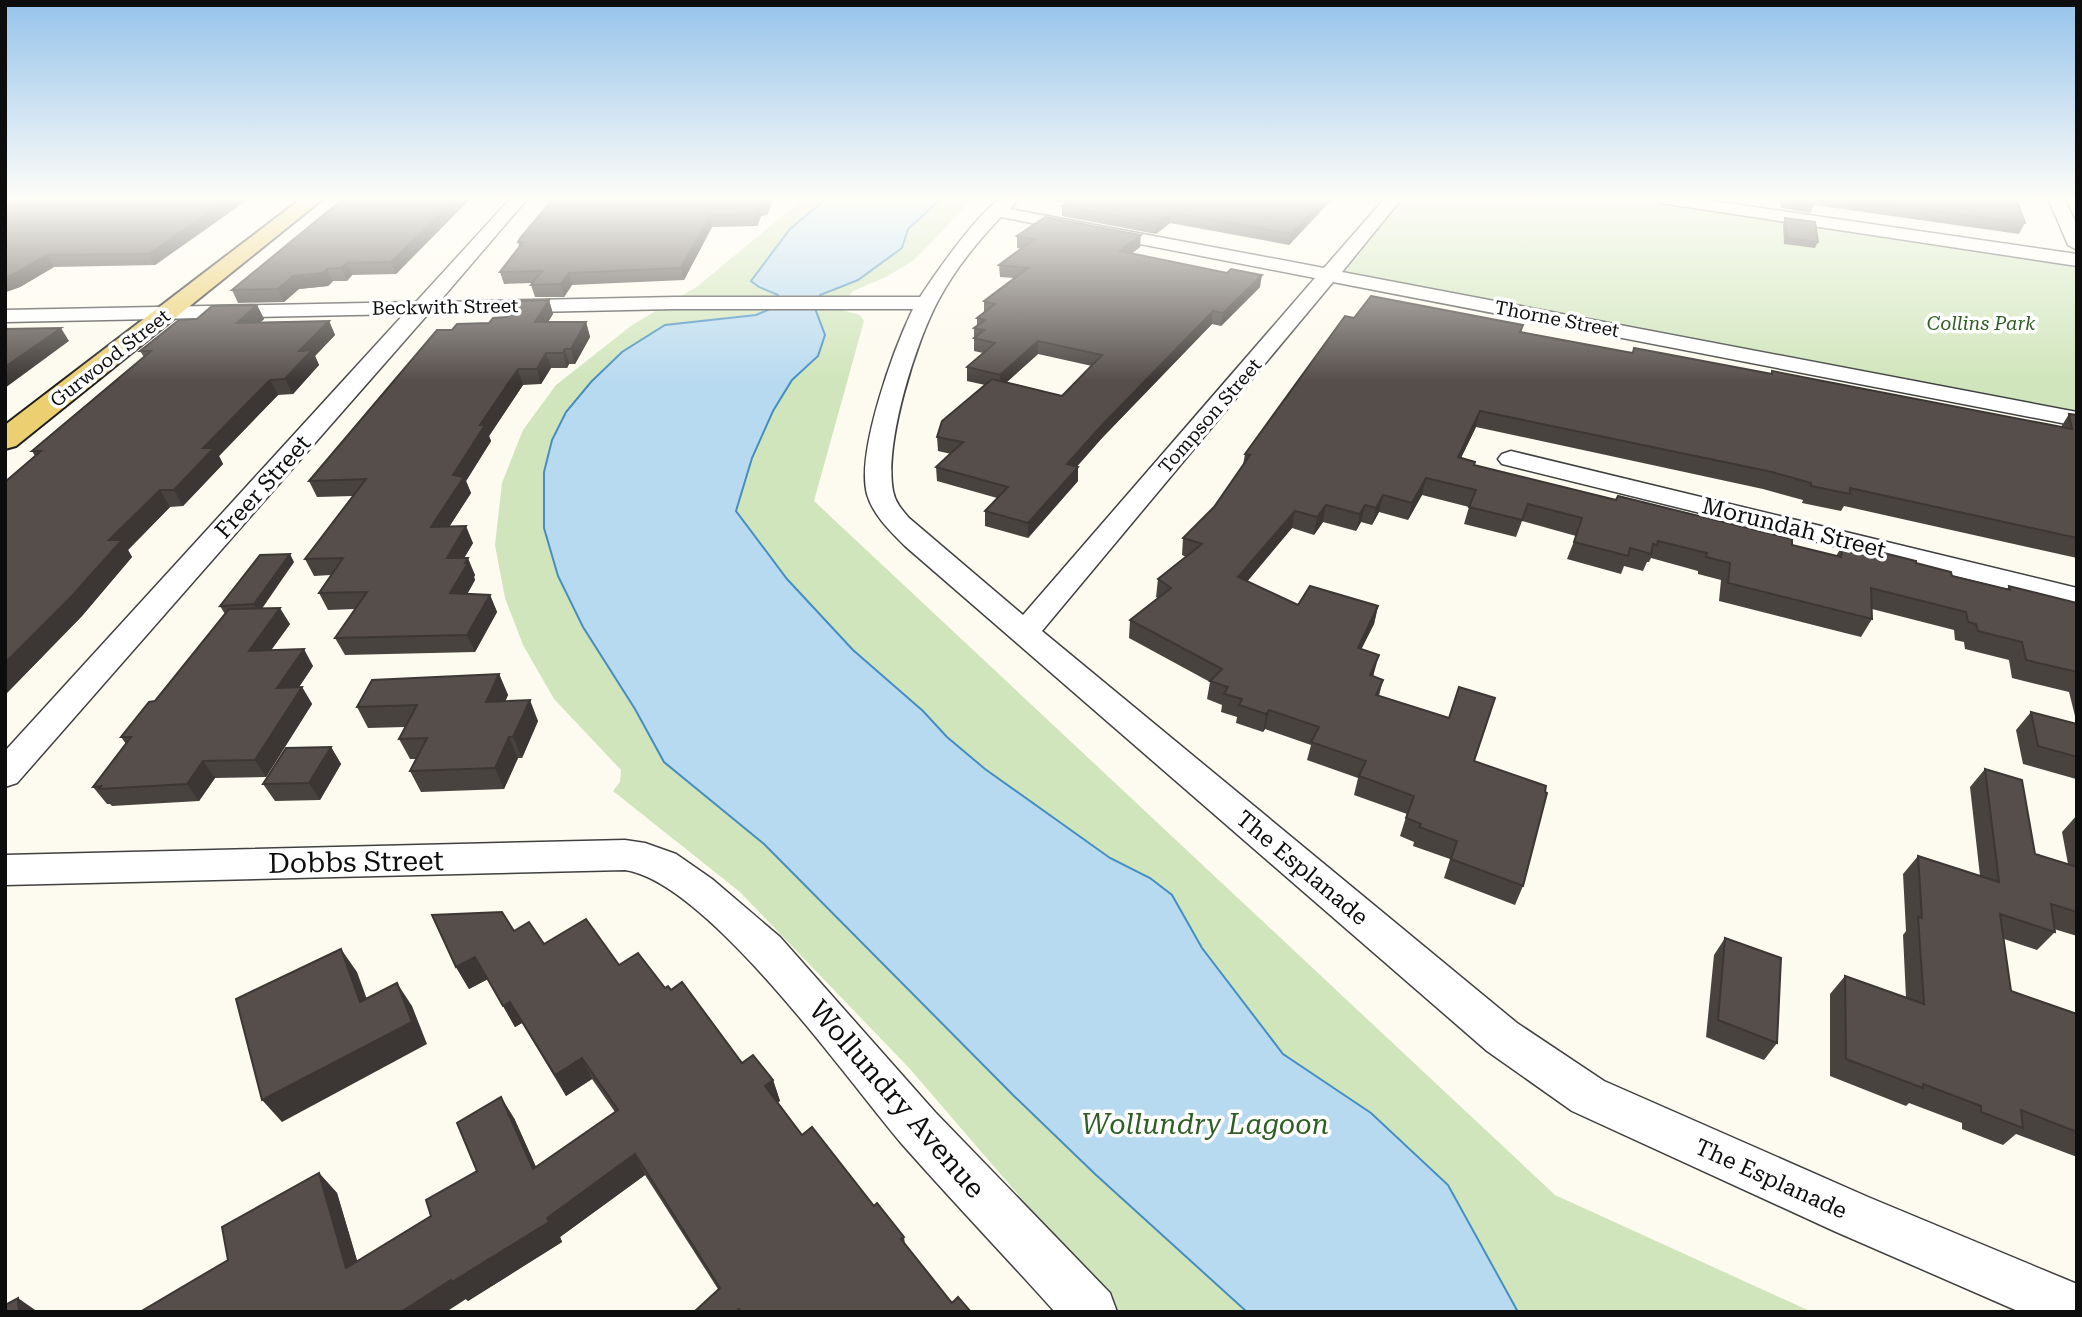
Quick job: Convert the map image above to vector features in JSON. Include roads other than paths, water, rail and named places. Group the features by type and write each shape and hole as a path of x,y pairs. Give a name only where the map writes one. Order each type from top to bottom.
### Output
{"main road":[{"name":"Gurwood Street","path":"5,440 235,259"}],"street":[{"name":"Freer Street","path":"5,774 466,259"},
{"name":"The Esplanade","path":"961,259 927,303 909,345 882,442 877,471 880,494 893,518 915,540 1502,1037 1588,1096 1839,1209 2077,1310"},
{"name":"Thorne Street","path":"1259,259 2077,419"},
{"name":"Tompson Street","path":"1024,633 1343,259"},
{"name":"Beckwith Street","path":"5,316 762,302 927,303"},
{"name":"Morundah Street","path":"1511,459 2077,597"},
{"name":"Dobbs Street","path":"5,870 625,855 645,858 663,865 698,890"},
{"name":"Wollundry Avenue","path":"698,890 766,949 919,1128 1091,1312"}],"water":[{"name":"Wollundry Lagoon","path":"767,259 886,259 858,280 820,295 816,311 825,335 818,356 792,380 773,411 752,458 736,511 787,579 853,650 923,711 947,737 985,769 1110,858 1150,878 1172,895 1202,948 1283,1054 1371,1113 1448,1185 1518,1312 1247,1312 1095,1174 1014,1096 764,844 664,762 635,709 583,627 558,576 544,528 544,472 552,440 566,412 591,382 622,352 665,325 756,315 768,310 778,295 751,281"}],"park label":[{"name":"Collins Park","path":"1981,323"}]}
